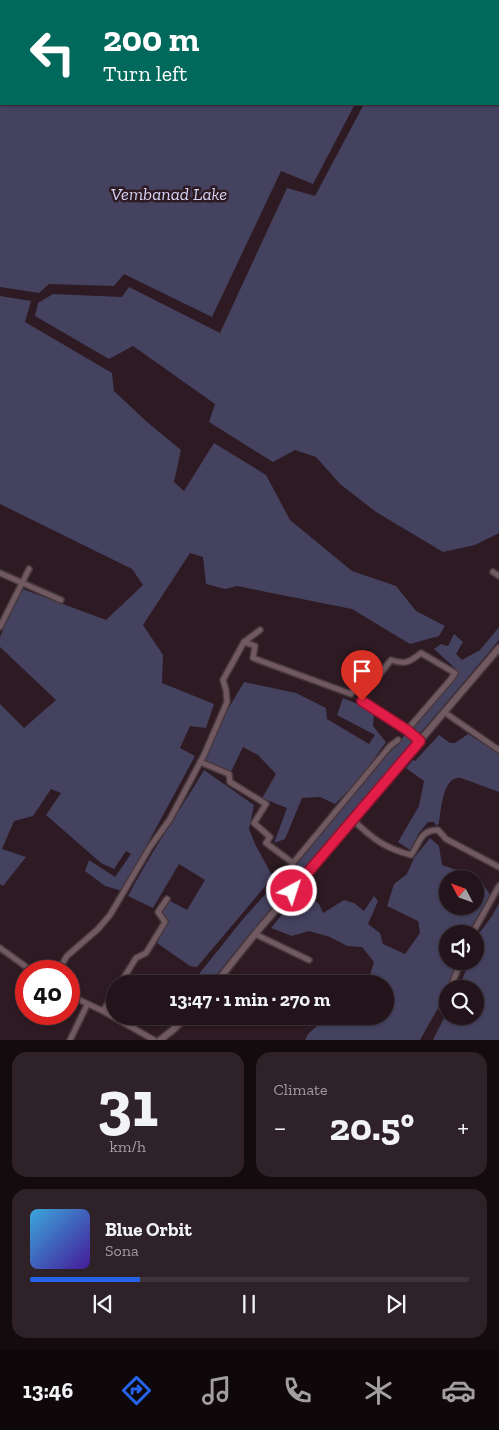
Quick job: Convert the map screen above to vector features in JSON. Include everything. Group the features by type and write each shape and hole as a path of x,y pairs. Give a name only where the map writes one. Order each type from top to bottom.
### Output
{"street":[{"path":"0,627 29,569"},
{"path":"493,572 499,576"},
{"path":"0,573 62,600"},
{"path":"65,960 110,915 150,847 170,819 200,762 227,702 223,680 244,642 260,630"},
{"path":"244,642 255,646 253,658 351,694 361,678 372,684 391,660 400,663 411,661 421,653 455,673 452,679 407,730"},
{"path":"222,975 499,648"},
{"path":"362,701 407,730 420,741"},
{"path":"444,712 499,750"},
{"path":"200,762 229,774 230,782 266,804 254,823 270,837 266,842 293,863 390,746 398,740"},
{"path":"352,820 374,840 399,852 411,855 424,833 430,830 438,830 446,839 499,867"},
{"path":"477,925 499,886"},
{"path":"126,975 136,958 146,952 165,922 158,912 167,899"},
{"path":"255,934 309,960"},
{"path":"0,948 17,960"},
{"path":"80,1001 154,1040"},
{"path":"70,1040 88,1005"},
{"path":"103,1012 106,1007"},
{"path":"174,1029 175,1025"},
{"path":"160,1040 178,1025"}],"water":[{"name":"Vembanad Lake","path":"0,105 354,105 313,184 281,171 212,317 124,274 114,286 49,284 39,293 0,287"},
{"path":"363,105 499,105 499,533 475,545 443,552 376,512 340,484 316,457 295,450 273,462 209,422 215,404 133,346 109,359 35,316 38,303 53,294 122,297 129,287 220,333 287,188 315,196"},
{"path":"0,296 31,301 25,322 112,373 114,391 181,450 174,482 184,491 214,443 266,475 290,520 352,571 396,586 416,611 445,626 439,636 410,644 352,609 237,586 225,589 206,584 203,557 190,553 143,625 163,655 162,683 214,704 206,728 190,726 180,748 195,756 122,891 105,886 85,871 89,860 115,877 131,854 126,851 114,869 101,863 46,815 61,793 51,789 33,816 14,821 2,849 26,857 3,886 0,884 0,704 24,728 56,700 0,647 0,637 20,588 106,620 143,585 132,569 0,504"},
{"path":"499,627 499,640 280,897 216,975 198,975 243,919 455,677 457,670 434,649 441,644 448,646 454,634 463,642 456,654 462,660 480,650"},
{"path":"244,682 296,693 326,708 327,719 369,744 375,735 337,715 343,698 374,711 373,726 386,742 359,780 335,804 320,797 302,798 285,839 274,843 287,808 262,798 276,774 258,755 243,747 230,774 203,761 227,711"},
{"path":"468,734 499,753 499,792 461,778 450,782 444,794 439,823 436,826 434,822 428,822 419,833 410,850 398,842 419,806 424,781 406,768 439,735 450,743 455,743"},
{"path":"204,770 254,805 249,829 273,877 197,967 190,966 157,943 169,920 160,914 170,901 187,910 205,880 179,864 153,908 128,896"},
{"path":"430,838 439,846 442,865 457,870 439,870 439,915 478,915 472,925 439,925 439,970 456,970 452,980 439,980 439,1006 420,1040 305,1040 308,1034 318,1025 394,1025 394,975 370,975 374,962 362,947 347,946 330,937 309,931 292,936 271,928 301,891 319,904 323,913 344,900 354,903 364,911 374,896 378,901 368,924 380,933 383,944 405,954 420,933 418,921 387,906 394,884 407,874 414,858"},
{"path":"484,886 490,895 484,905"},
{"path":"499,903 499,1040 433,1040 440,1025 484,1025 484,980 462,980 466,970 484,970 484,927"}],"route":[{"path":"292,891 420,741 407,730 362,701"}]}
